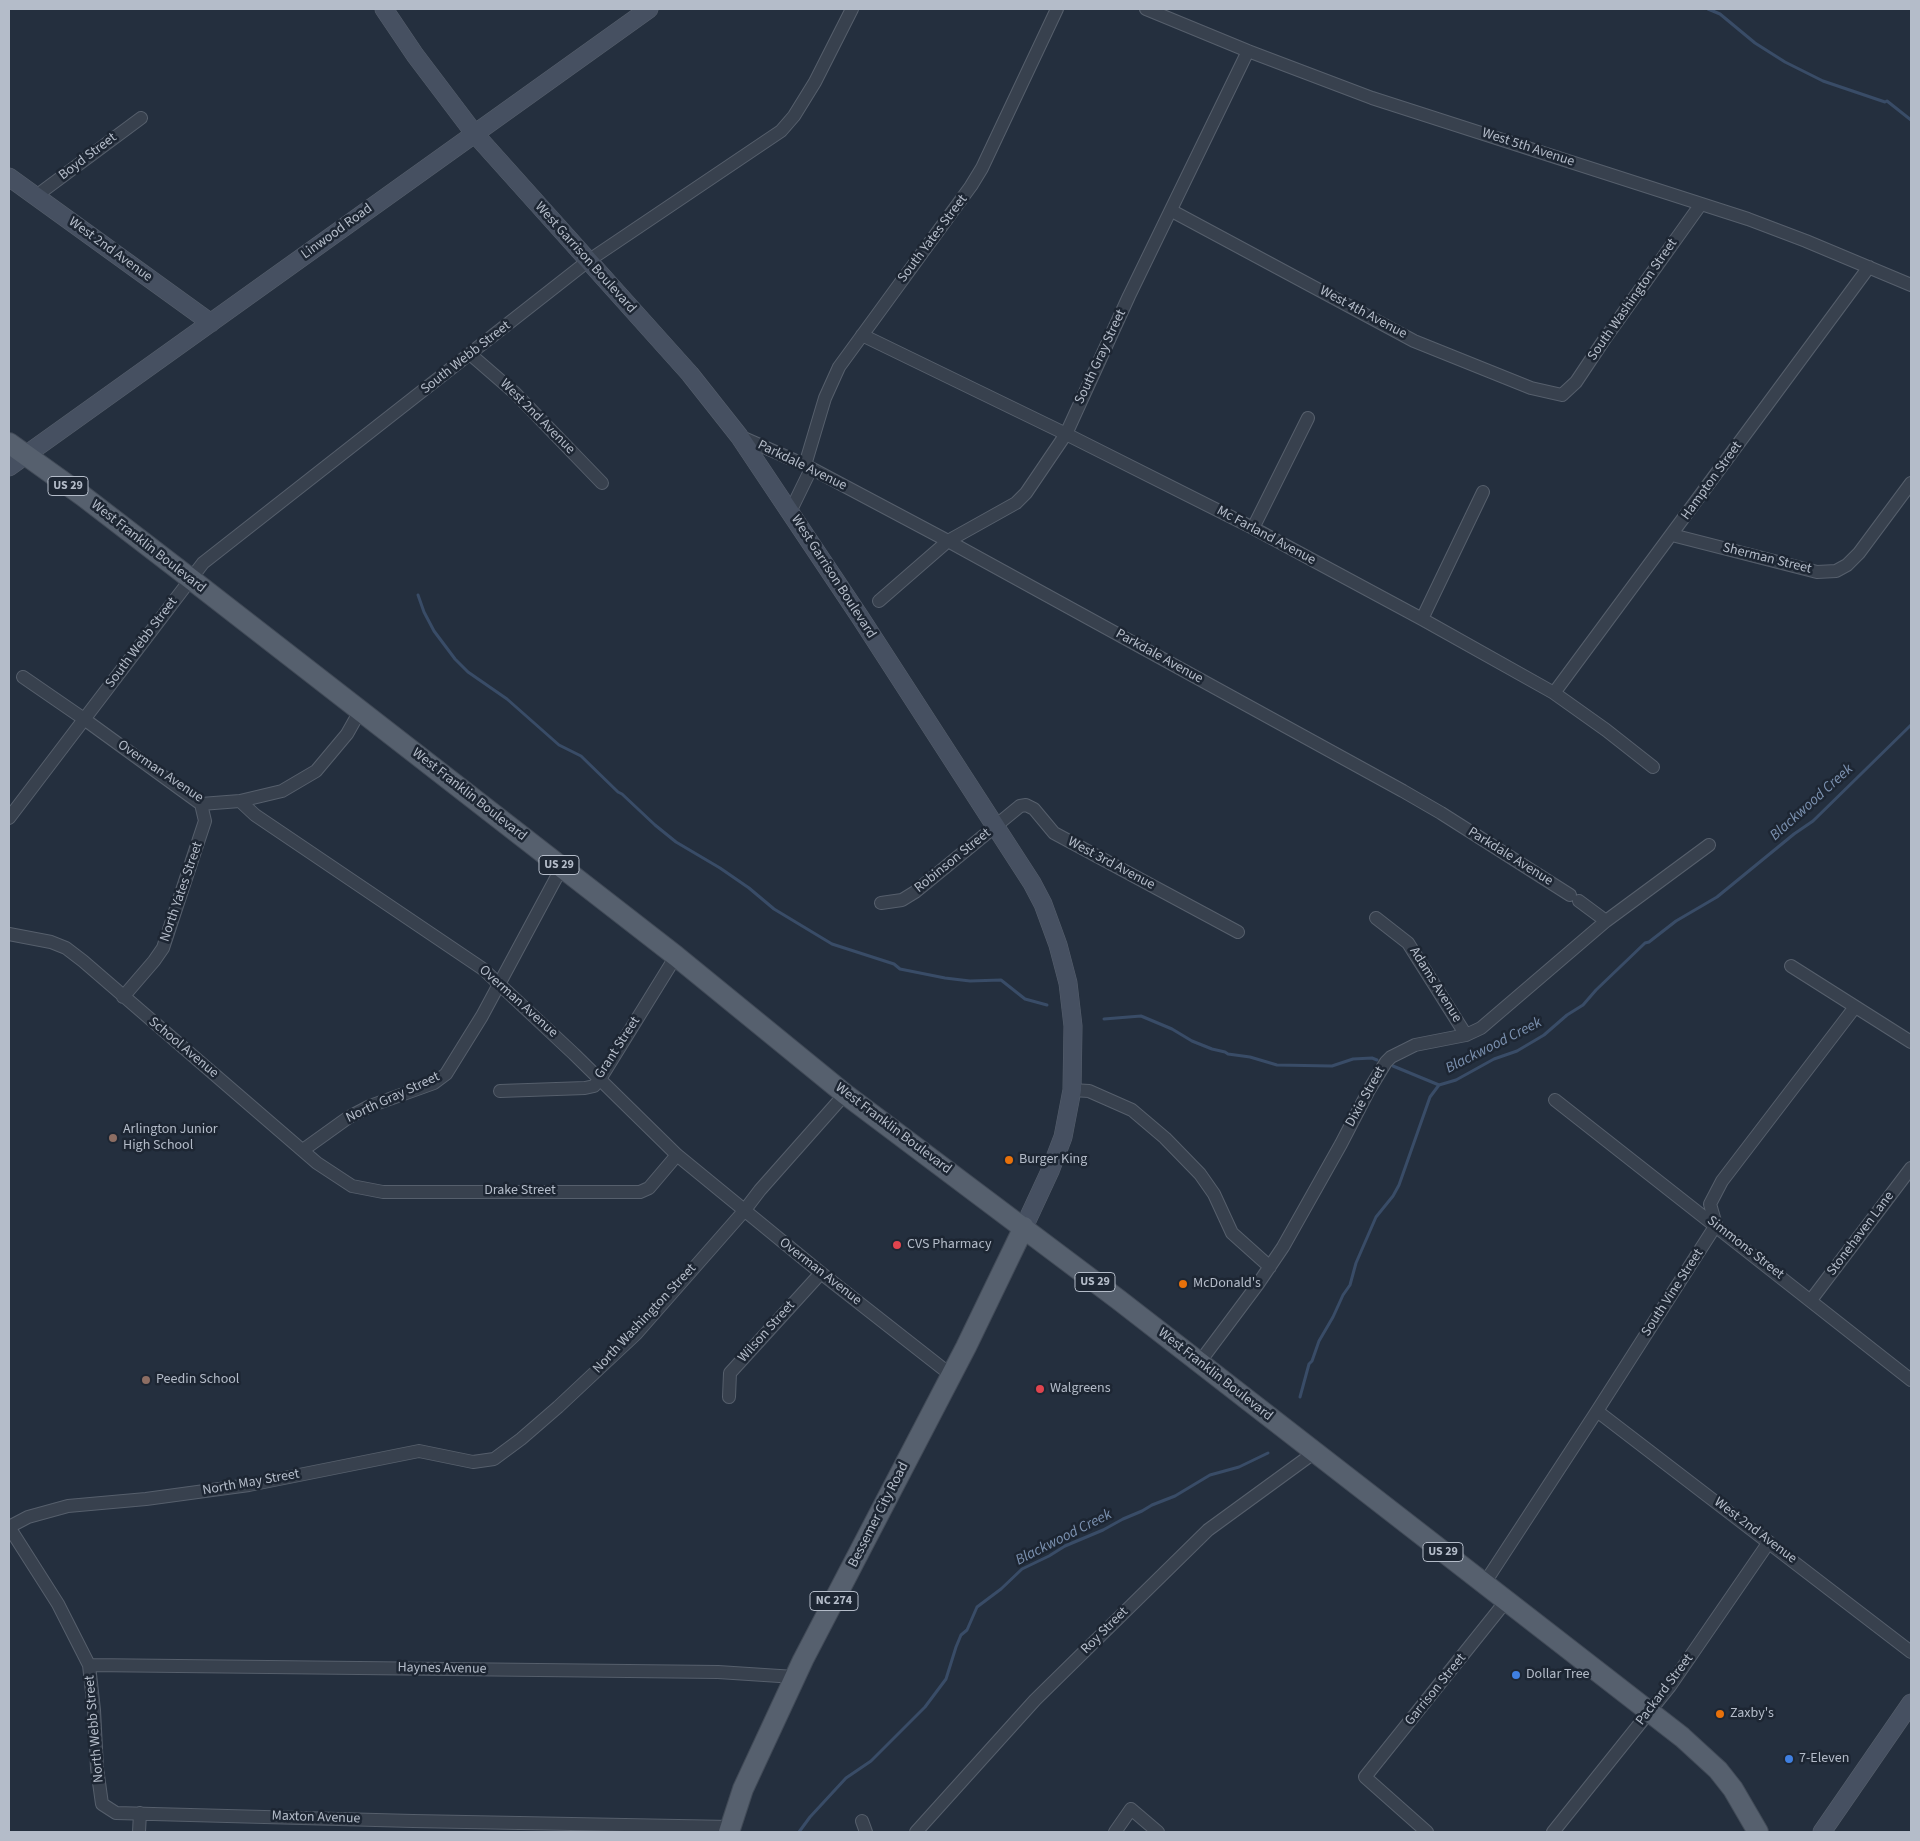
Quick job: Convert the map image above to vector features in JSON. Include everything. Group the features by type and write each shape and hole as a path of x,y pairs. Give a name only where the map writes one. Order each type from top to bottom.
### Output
{"main road":[{"name":"West Garrison Boulevard","path":"384,9 415,55 474,132 690,374 738,436 790,512 996,827 1043,904 1058,945 1068,983 1074,1026 1072,1090 1063,1137 1024,1228"},
{"name":"Linwood Road","path":"9,466 211,323 474,132 649,9"},
{"name":"West 2nd Avenue","path":"9,177 211,323"},
{"name":"West Franklin Boulevard","path":"9,443 83,496 676,956 846,1094 1024,1228 1650,1712 1696,1749 1718,1770 1737,1794 1758,1832"},
{"name":"Bessemer City Road","path":"730,1829 743,1790 795,1677 1024,1228"},
{"path":"1822,1832 1911,1703"}],"street":[{"name":"South Webb Street","path":"84,719 190,580 209,558 588,261 781,130 794,116 815,82 852,9"},
{"name":"South Yates Street","path":"790,512 808,467 832,380 844,358 971,186 982,168 1057,9"},
{"name":"West 5th Avenue","path":"1146,9 1248,51 1372,98 1701,204 1806,241 1911,285"},
{"name":"South Gray Street","path":"879,600 948,541 1016,503 1026,493 1066,434 1129,296 1172,211 1248,51"},
{"name":"Boyd Street","path":"36,196 141,118"},
{"name":"South Washington Street","path":"1562,395 1576,382 1701,204"},
{"name":"West 4th Avenue","path":"1172,211 1414,341 1531,388 1562,395"},
{"name":"Hampton Street","path":"1554,693 1869,267"},
{"name":"Mc Farland Avenue","path":"862,335 1066,434 1253,528 1422,619 1554,693 1653,767"},
{"name":"West 2nd Avenue","path":"470,354 515,392 602,483"},
{"path":"1253,528 1308,418"},
{"name":"Parkdale Avenue","path":"738,436 808,467 948,541 1403,791 1575,898 1606,921"},
{"name":"Sherman Street","path":"1672,535 1817,572 1836,572 1847,565 1860,552 1911,483"},
{"path":"1422,619 1483,492"},
{"name":"Overman Avenue","path":"23,677 201,804 240,801 256,815 483,969 500,983 677,1155 820,1273 951,1374"},
{"path":"240,801 282,791 316,771 347,734 360,711"},
{"path":"9,818 84,719"},
{"name":"North Yates Street","path":"123,997 154,961 166,940 205,821 201,804"},
{"name":"West 3rd Avenue","path":"996,827 1020,806 1030,806 1054,833 1238,932"},
{"name":"Robinson Street","path":"881,903 902,900 915,892 996,827"},
{"name":"Dixie Street","path":"1199,1363 1270,1267 1294,1229 1369,1090 1391,1056 1415,1045 1466,1035 1481,1028 1606,921 1708,846"},
{"path":"500,983 562,867"},
{"name":"Adams Avenue","path":"1376,918 1408,943 1466,1035"},
{"name":"School Avenue","path":"9,934 42,940 66,948 317,1163 347,1184"},
{"name":"Grant Street","path":"500,1091 585,1088 594,1086 676,956"},
{"path":"1791,966 1911,1042"},
{"name":"North Gray Street","path":"302,1150 349,1117 370,1106 426,1086 446,1074 500,983"},
{"path":"1716,1226 1710,1204 1722,1181 1855,1007"},
{"path":"1072,1090 1089,1091 1132,1110 1165,1138 1200,1174 1214,1194 1232,1234 1270,1267"},
{"path":"744,1211 760,1190 846,1094"},
{"name":"Simmons Street","path":"1556,1100 1911,1380"},
{"name":"Drake Street","path":"347,1184 366,1190 383,1192 640,1192 649,1188 677,1155"},
{"name":"Stonehaven Lane","path":"1811,1300 1911,1168"},
{"name":"North Washington Street","path":"494,1459 521,1439 605,1365 636,1334 744,1211"},
{"name":"South Vine Street","path":"1484,1584 1598,1411 1716,1226"},
{"name":"Wilson Street","path":"729,1396 730,1373 820,1273"},
{"name":"West 2nd Avenue","path":"1598,1411 1911,1652"},
{"name":"North May Street","path":"9,1527 28,1517 68,1506 146,1499 249,1485 419,1451 474,1462 494,1459"},
{"name":"Roy Street","path":"916,1832 1036,1700 1208,1530 1315,1452"},
{"name":"North Webb Street","path":"9,1527 58,1604 90,1665 97,1768 102,1804 116,1813 140,1813"},
{"name":"Packard Street","path":"1553,1832 1670,1686 1769,1542"},
{"name":"Garrison Street","path":"1427,1832 1366,1778 1506,1601"},
{"name":"Haynes Avenue","path":"90,1665 718,1672 795,1677"},
{"path":"1115,1832 1131,1809 1158,1832"},
{"path":"139,1832 140,1813"},
{"name":"Maxton Avenue","path":"140,1813 730,1829"}],"waterway":[{"path":"1708,9 1720,14 1755,43 1785,62 1823,81 1885,102 1887,101 1911,120"},
{"path":"418,595 434,631 455,659 468,672 507,699 559,745 581,756 618,792 676,842 720,868 749,888 774,909 832,944 894,964 900,969 970,981 1001,980 1025,999 1047,1005"},
{"name":"Blackwood Creek","path":"1300,1397 1309,1364 1312,1361 1319,1341 1350,1285 1356,1263 1376,1217 1393,1196 1399,1185 1430,1097 1439,1085 1456,1080 1494,1059 1517,1051 1544,1035 1567,1015 1583,1005 1645,943 1676,921 1717,897 1794,834 1813,821 1911,725"},
{"path":"1104,1019 1141,1016 1212,1049 1277,1065 1332,1066 1353,1059 1372,1058 1377,1060"},
{"path":"1393,1066 1439,1085"},
{"name":"Blackwood Creek","path":"799,1832 810,1817 846,1778 871,1761 925,1707 946,1679 961,1635 967,1630 977,1607 1001,1589 1022,1569 1065,1546 1175,1496 1210,1475 1239,1467 1268,1453"}],"place":[{"name":"Arlington Junior High School","path":"113,1138"},
{"name":"Burger King","path":"1009,1160"},
{"name":"CVS Pharmacy","path":"897,1245"},
{"name":"McDonald's","path":"1183,1284"},
{"name":"Peedin School","path":"146,1380"},
{"name":"Walgreens","path":"1040,1389"},
{"name":"Dollar Tree","path":"1516,1675"},
{"name":"Zaxby's","path":"1720,1714"},
{"name":"7-Eleven","path":"1789,1759"}]}
